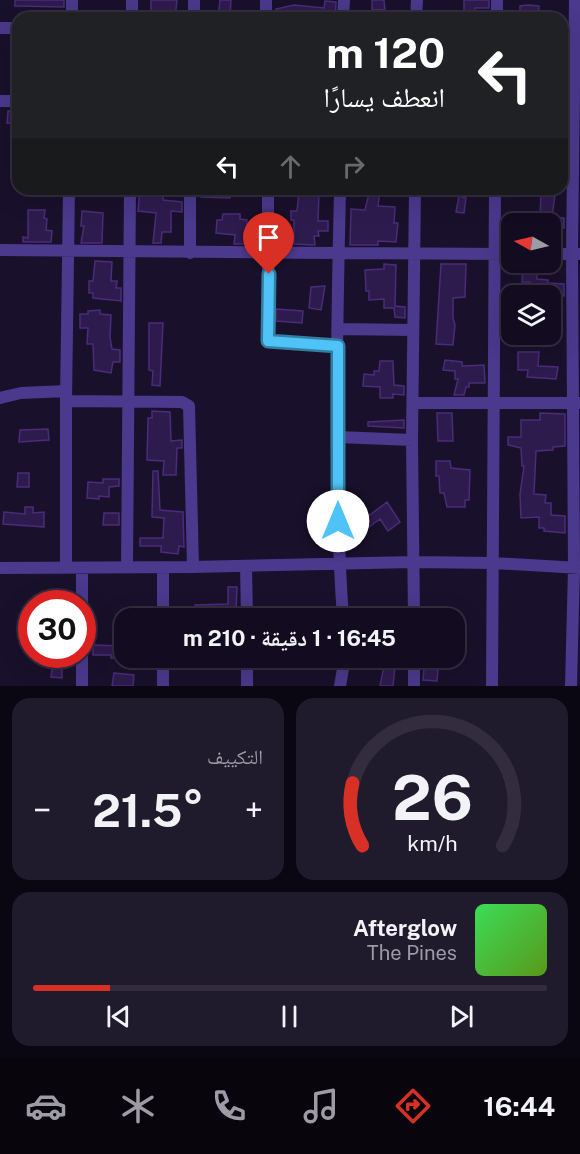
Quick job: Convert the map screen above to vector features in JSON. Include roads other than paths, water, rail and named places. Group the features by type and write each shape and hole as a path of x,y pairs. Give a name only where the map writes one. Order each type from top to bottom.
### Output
{"street":[{"path":"571,686 577,568 577,167 572,106 575,0"},
{"path":"66,568 69,195"},
{"path":"127,567 130,195"},
{"path":"190,195 190,253"},
{"path":"268,195 268,341 338,346"},
{"path":"340,195 338,437 339,563 342,608"},
{"path":"414,608 412,440 415,195"},
{"path":"492,686 495,195"},
{"path":"0,250 501,254"},
{"path":"338,329 413,330"},
{"path":"0,398 21,393 182,402 189,406 193,567"},
{"path":"413,403 576,404"},
{"path":"338,437 412,440"},
{"path":"0,568 414,562 493,563 577,568"},
{"path":"246,566 246,608"},
{"path":"163,567 163,608"},
{"path":"82,568 82,590"},
{"path":"82,668 82,686"},
{"path":"163,668 163,686"},
{"path":"247,668 247,686"},
{"path":"340,686 343,668"},
{"path":"414,668 414,686"}]}
